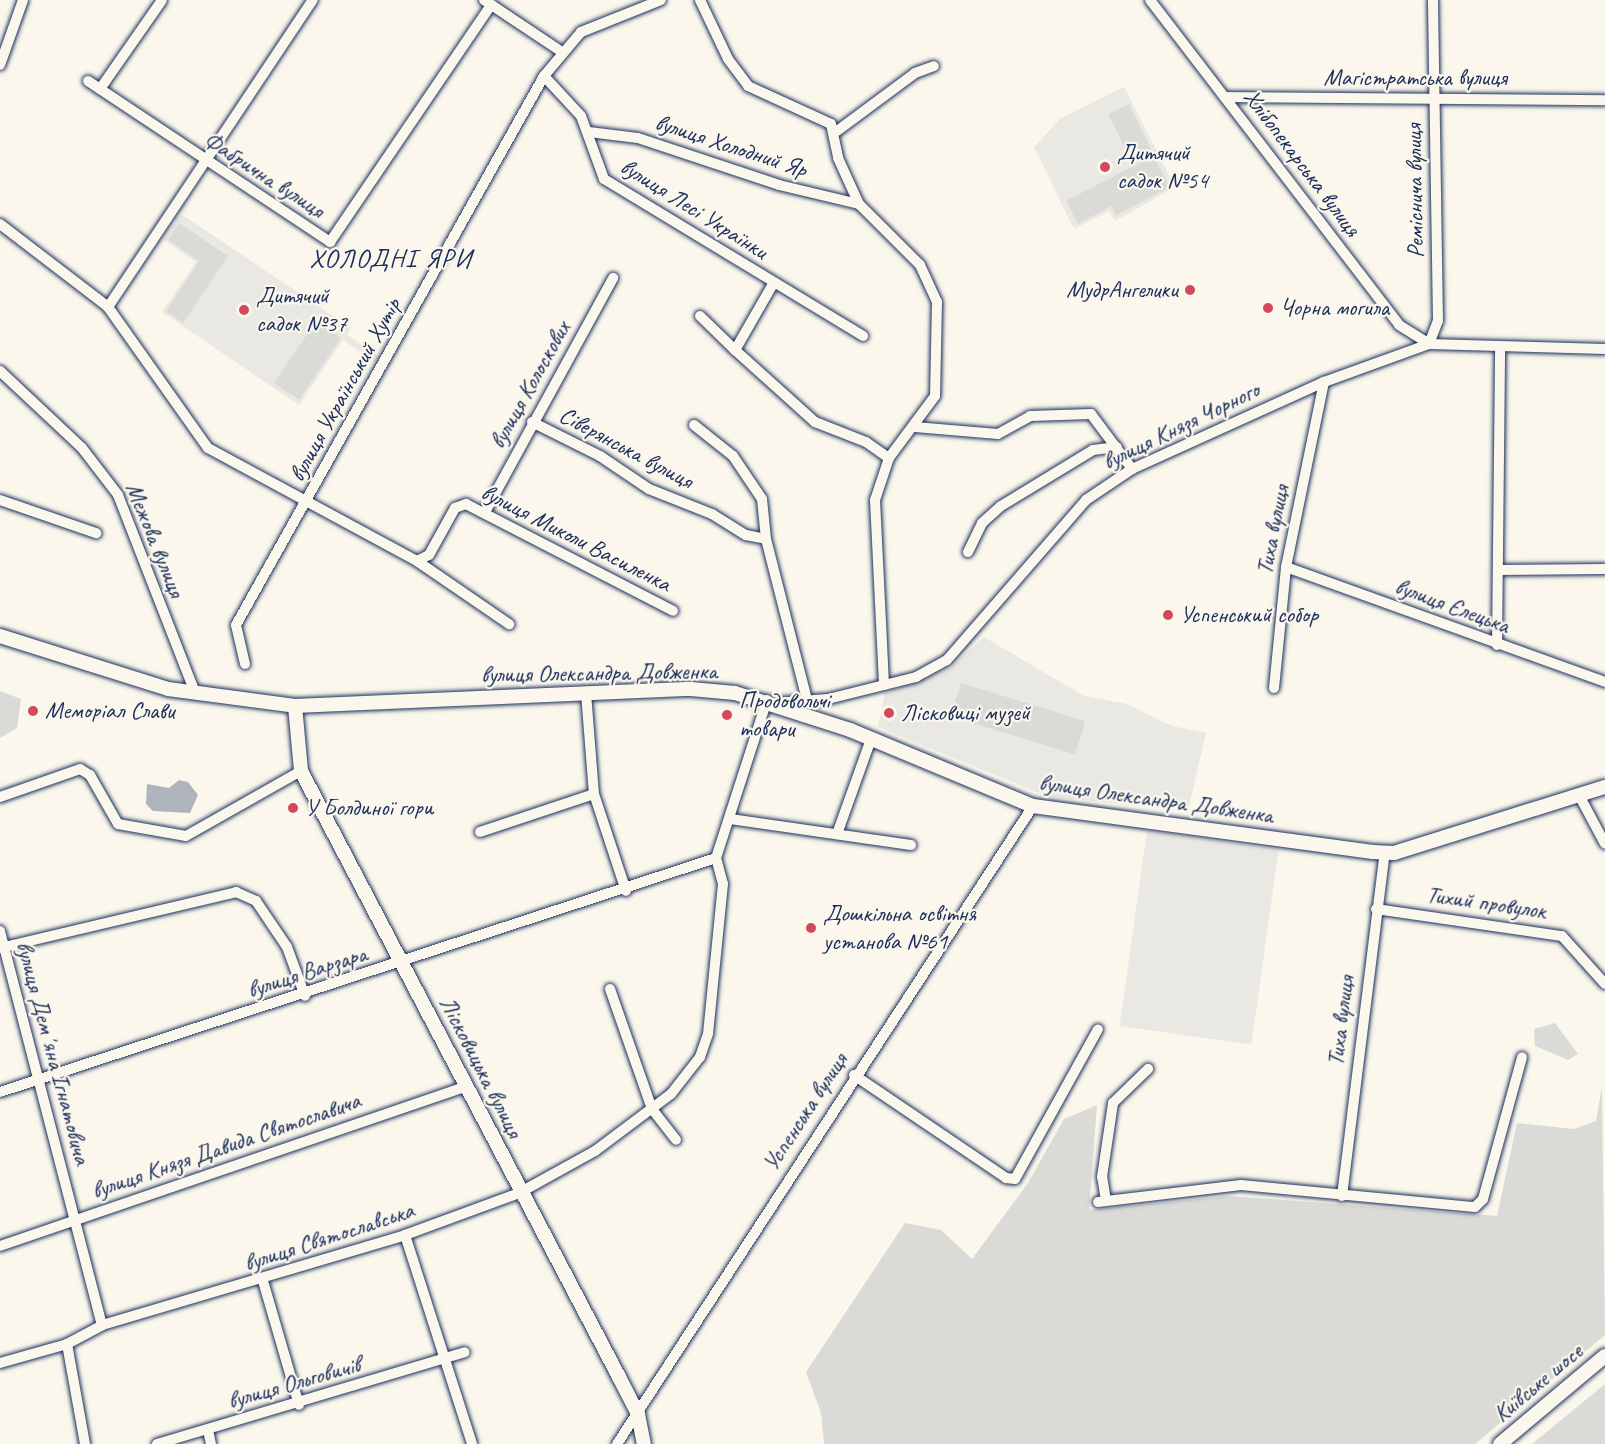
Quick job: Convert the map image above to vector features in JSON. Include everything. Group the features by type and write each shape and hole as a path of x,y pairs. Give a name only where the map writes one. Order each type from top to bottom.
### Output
{"main road":[{"name":"вулиця Олександра Довженка","path":"0,636 168,689 295,706 691,689 772,701 1033,806 1385,853 1605,787"},
{"name":"Лісковицька вулиця","path":"295,706 301,771 466,1086 519,1193 638,1414 644,1444"},
{"name":"Київське шосе","path":"1500,1444 1605,1356"}],"street":[{"path":"0,65 23,0"},
{"path":"100,89 162,0"},
{"path":"108,307 313,0"},
{"name":"вулиця Український Хутір","path":"245,664 236,626 307,504 544,76 561,52 581,32 661,0"},
{"path":"700,0 728,58 748,86 831,124 837,131 838,158 859,204 920,265 937,302 935,396 915,427 889,458 875,500 884,685"},
{"name":"Хлібопекарська вулиця","path":"1150,0 1399,325 1429,344"},
{"name":"Реміснича вулиця","path":"1429,344 1438,321 1433,0"},
{"path":"488,2 561,52"},
{"name":"Фабрична вулиця","path":"88,81 206,163 330,243 488,2"},
{"path":"837,131 915,73 934,66"},
{"name":"вулиця Лесі Українки","path":"544,76 589,132 604,180 773,284 863,336"},
{"name":"Магістратська вулиця","path":"1225,97 1605,100"},
{"name":"вулиця Холодний Яр","path":"589,132 638,138 780,185 859,204"},
{"path":"0,224 108,307 208,447 307,504 417,561 509,624"},
{"name":"вулиця Колоскових","path":"485,512 613,278"},
{"name":"вулиця Лесі Українки","path":"735,350 773,284"},
{"path":"700,316 815,422 866,442 889,458"},
{"name":"вулиця Князя Чорного","path":"772,701 807,700 916,677 963,646 1054,533 1086,500 1132,469 1323,382 1429,344 1500,348 1605,349"},
{"path":"1497,645 1500,348"},
{"name":"Межова вулиця","path":"0,371 82,448 118,495 195,692"},
{"name":"Тиха вулиця","path":"1274,688 1286,567 1323,382"},
{"path":"915,427 998,434 1030,416 1091,414 1132,469"},
{"name":"Сіверянська вулиця","path":"532,423 600,456 649,489 712,514 746,535 766,539"},
{"name":"Сіверянська вулиця","path":"694,425 751,478 767,518 766,539 807,700"},
{"path":"968,552 982,523 1002,506 1093,450 1117,447"},
{"path":"0,500 96,532"},
{"name":"вулиця Миколи Василенка","path":"417,561 429,555 455,508 466,504 673,611"},
{"name":"вулиця Єлецька","path":"1286,567 1497,645 1605,682"},
{"path":"1498,570 1605,569"},
{"path":"586,693 594,794 626,891"},
{"path":"716,858 772,701"},
{"path":"837,834 871,740"},
{"path":"0,797 80,769 90,775 118,824 186,836 301,771"},
{"path":"480,832 594,794"},
{"path":"1579,795 1605,844"},
{"name":"Успенська вулиця","path":"617,1444 854,1074 1033,806"},
{"path":"730,819 911,844"},
{"name":"Тиха вулиця","path":"1342,1196 1376,909 1385,853"},
{"name":"вулиця Варзара","path":"0,1092 305,996 626,891 716,858"},
{"name":"вулиця Святославська","path":"0,1363 67,1344 102,1325 263,1281 405,1235 519,1193 595,1151 652,1108 700,1057 708,1034 723,895 716,858"},
{"path":"2,948 236,892 256,901 287,946 305,996"},
{"name":"Тихий провулок","path":"1376,909 1562,936 1605,984"},
{"name":"вулиця Демʼяна Ігнатовича","path":"0,931 2,948 102,1325"},
{"path":"610,989 652,1108 676,1140"},
{"path":"854,1074 1006,1178 1015,1179 1098,1029"},
{"path":"1148,1069 1113,1104 1102,1177 1102,1202 1209,1185 1290,1187 1342,1196 1475,1207 1483,1199 1522,1057"},
{"name":"вулиця Князя Давида Святославича","path":"0,1246 466,1086"},
{"path":"405,1235 442,1361 472,1444"},
{"path":"263,1281 299,1405"},
{"path":"67,1344 85,1444"},
{"name":"вулиця Ольговичів","path":"157,1444 299,1405 465,1352"},
{"path":"208,1430 211,1444"}],"shaded area":[{"name":"Дитячий садок №54","path":"1124,87 1175,187 1115,221 1109,211 1074,229 1034,147 1061,118"},
{"path":"1129,104 1151,149 1130,159 1108,114"},
{"path":"1153,156 1170,187 1116,215 1111,206 1078,224 1066,201"},
{"name":"Дитячий садок №37","path":"181,214 351,328 347,335 380,357 376,362 343,340 299,405 162,312 196,262 164,240"},
{"path":"179,223 228,256 183,323 166,311 199,261 168,240"},
{"path":"316,321 341,338 299,400 274,383"},
{"path":"984,637 1084,696 1127,704 1172,726 1206,733 1188,810 1049,797 878,727 885,693 950,668"},
{"path":"961,683 1085,721 1075,754 951,716"},
{"path":"0,691 21,699 17,728 0,738"},
{"path":"179,780 188,782 198,795 190,813 153,811 146,804 147,784 169,788"},
{"path":"1147,831 1279,850 1251,1045 1120,1026"},
{"path":"1555,1023 1578,1054 1568,1060 1535,1046 1534,1029"},
{"path":"1602,1087 1605,1335 1475,1444 824,1444 821,1413 806,1372 905,1223 941,1230 972,1259 1028,1183 1064,1119 1097,1105 1089,1210 1228,1196 1497,1216 1517,1123 1574,1129 1596,1121"},
{"path":"1605,1384 1605,1444 1532,1444"}],"place":[{"name":"Дитячий садок №54","path":"1105,167"},
{"name":"МудрАнгелики","path":"1190,290"},
{"name":"Чорна могила","path":"1268,308"},
{"name":"Дитячий садок №37","path":"244,310"},
{"name":"Успенський собор","path":"1168,615"},
{"name":"Меморіал Слави","path":"33,711"},
{"name":"Лісковиці музей","path":"889,713"},
{"name":"Продовольчі товари","path":"727,715"},
{"name":"У Болдиної гори","path":"293,808"},
{"name":"Дошкільна освітня установа №61","path":"811,928"}],"district":[{"name":"ХОЛОДНІ ЯРИ","path":"391,259"}]}
